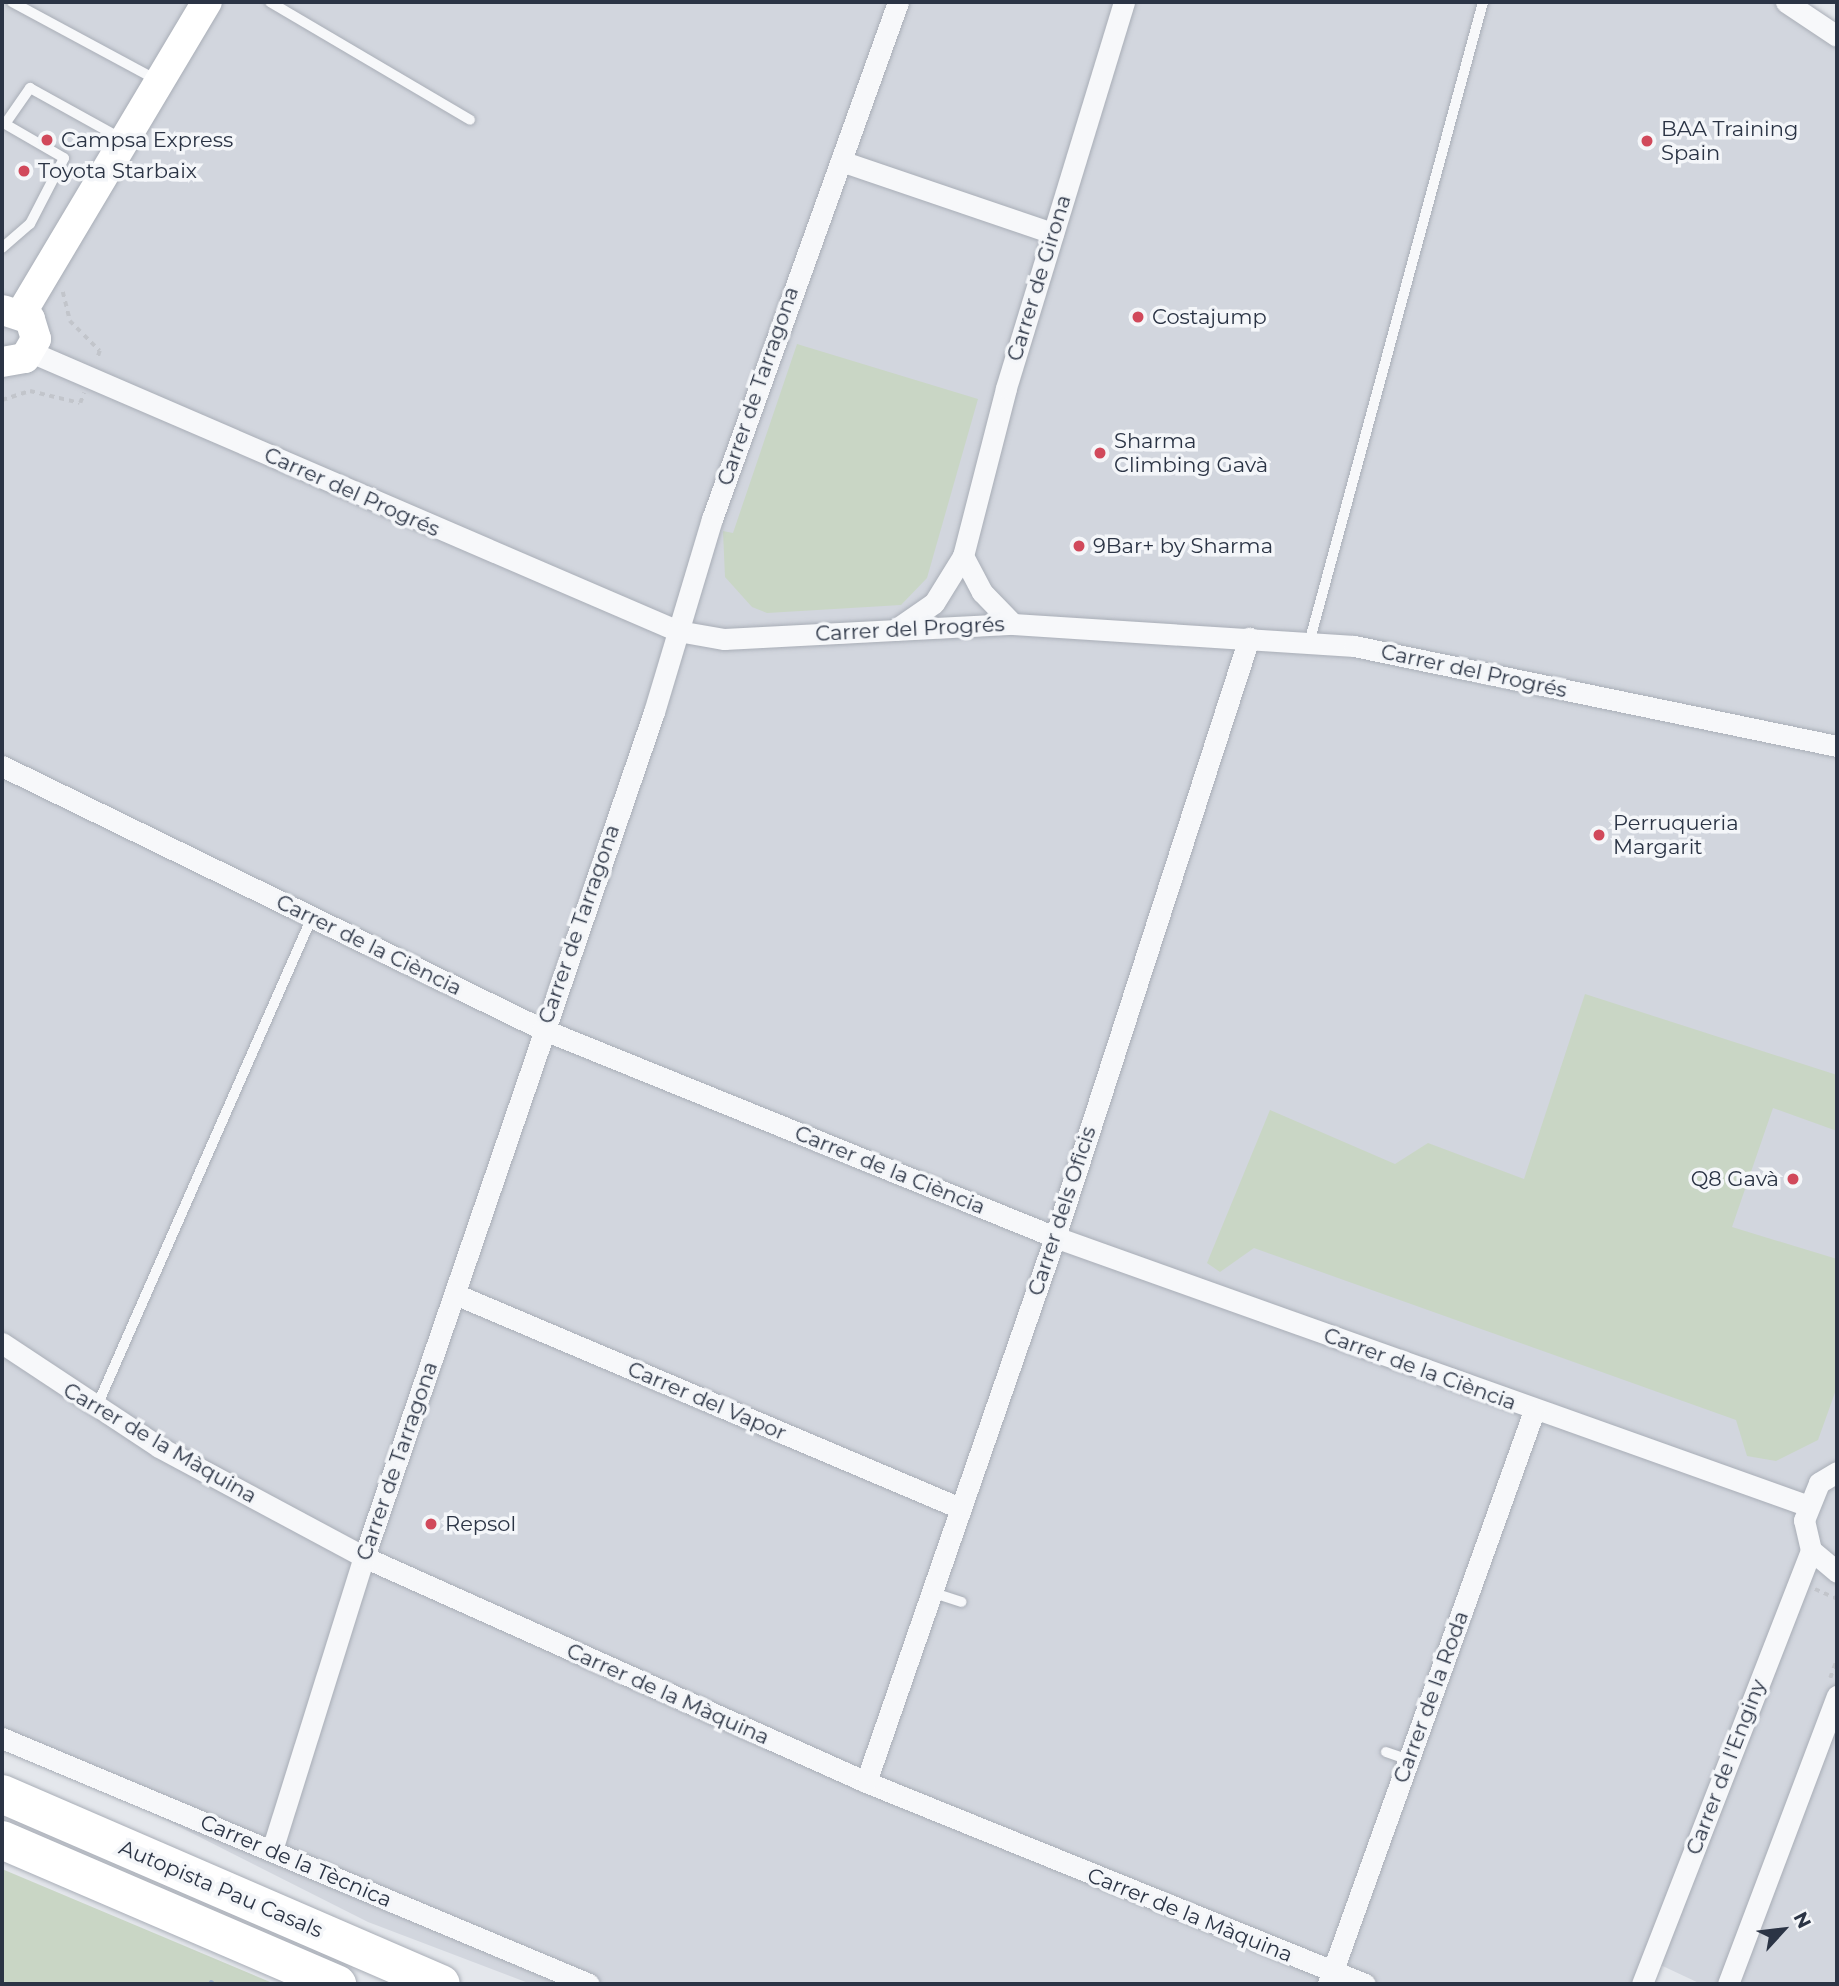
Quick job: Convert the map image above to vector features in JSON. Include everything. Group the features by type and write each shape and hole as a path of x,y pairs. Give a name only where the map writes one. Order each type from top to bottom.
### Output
{"highway":[{"name":"Autopista Pau Casals","path":"2,1794 441,1984"},
{"name":"Autopista Pau Casals","path":"2,1840 337,1984"}],"street":[{"path":"2,362 16,362 31,352 35,331 12,311 125,140 207,2"},
{"name":"Carrer de Tarragona","path":"272,1850 364,1557 455,1294 542,1029 898,2"},
{"name":"Carrer de Girona","path":"895,630 934,603 963,556 1053,233 1124,2"},
{"path":"1786,2 1837,36"},
{"path":"841,161 1053,233"},
{"name":"Carrer del Progrés","path":"31,352 678,631 724,639 1013,624 1354,646 1837,746"},
{"path":"963,556 982,592 1013,624"},
{"name":"Carrer dels Oficis","path":"866,1782 1055,1237 1249,638"},
{"name":"Carrer de la Ciència","path":"2,766 542,1029 1055,1237 1534,1411 1806,1505"},
{"name":"Carrer del Vapor","path":"455,1294 960,1508"},
{"name":"Carrer de la Màquina","path":"2,1343 96,1408 364,1557 866,1782 1330,1978 1365,1984"},
{"name":"Carrer de la Roda","path":"1330,1978 1534,1411"},
{"path":"1837,1470 1806,1505 1811,1550 1837,1572"},
{"name":"Carrer de l'Enginy","path":"1642,1984 1811,1550"},
{"path":"1728,1984 1837,1696"},
{"name":"Carrer de la Tècnica","path":"2,1738 589,1984"}],"lane":[{"path":"12,2 159,82"},
{"path":"270,2 470,120"},
{"path":"1309,643 1483,2"},
{"path":"2,248 30,224 64,158 5,124 30,88 125,140"},
{"path":"96,1408 312,917"},
{"path":"931,1592 961,1602"},
{"path":"1386,1752 1409,1760"}],"path":[{"path":"64,281 70,321 100,351"},
{"path":"2,400 30,391 80,403"}],"shaded area":[{"path":"2,2 1792,2 1837,32 1837,1984 1701,1984 1652,1961 1643,1984 531,1984 368,1922 2,1737"}],"green space":[{"path":"797,344 978,399 927,578 901,605 767,613 752,607 725,577 723,531 733,533"},
{"path":"1585,994 1837,1075 1837,1131 1773,1108 1732,1227 1837,1259 1837,1387 1818,1440 1776,1461 1747,1456 1736,1420 1254,1248 1220,1272 1207,1263 1270,1110 1395,1164 1428,1143 1524,1179"},
{"path":"2,1869 275,1984 2,1984"}],"place":[{"name":"Campsa Express","path":"47,140"},
{"name":"BAA Training Spain","path":"1647,141"},
{"name":"Toyota Starbaix","path":"24,171"},
{"name":"Costajump","path":"1138,317"},
{"name":"Sharma Climbing Gavà","path":"1100,453"},
{"name":"9Bar+ by Sharma","path":"1079,546"},
{"name":"Perruqueria Margarit","path":"1599,835"},
{"name":"Q8 Gavà","path":"1793,1179"},
{"name":"Repsol","path":"431,1524"}]}
